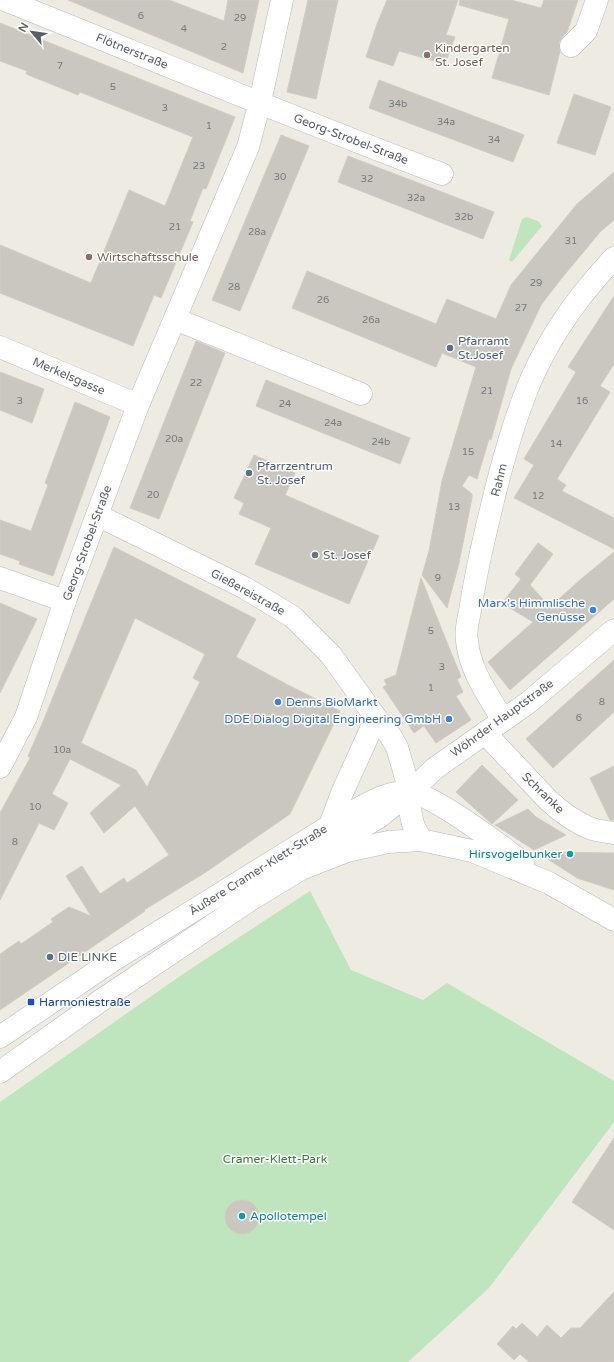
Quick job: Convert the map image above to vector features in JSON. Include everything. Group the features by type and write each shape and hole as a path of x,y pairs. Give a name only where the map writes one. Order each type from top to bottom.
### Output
{"street":[{"name":"Flötnerstraße","path":"5,0 260,102"},
{"name":"Georg-Strobel-Straße","path":"0,767 26,716 65,601 138,405 248,147 260,102 282,0"},
{"path":"571,46 586,31 596,0"},
{"name":"Georg-Strobel-Straße","path":"260,102 323,129 442,174"},
{"name":"Rahm","path":"503,720 472,667 466,640 476,576 492,504 516,418 534,373 551,341 573,307 614,258"},
{"path":"175,319 360,394"},
{"name":"Merkelsgasse","path":"0,347 138,405"},
{"name":"Gießereistraße","path":"97,515 245,588 293,617 332,654 397,747 410,792 410,810 412,820 421,840"},
{"path":"0,578 65,601"},
{"name":"Wöhrder Hauptstraße","path":"410,792 434,769 529,702 614,630"},
{"path":"330,825 342,793 376,718"},
{"name":"Schranke","path":"485,733 558,809 572,819 593,829 614,833"},
{"name":"Äußere Cramer-Klett-Straße","path":"0,1037 112,961 330,825 378,799 400,792 410,792"},
{"path":"410,792 420,795 448,811 508,851 549,883 614,920"},
{"name":"Äußere Cramer-Klett-Straße","path":"0,1072 208,928 301,869 337,842 380,817 410,792"},
{"name":"Äußere Cramer-Klett-Straße","path":"301,869 347,851 388,842 421,840 472,851 549,883"}],"green space":[{"path":"527,217 538,221 542,226 512,262 509,260 522,219"},
{"name":"Cramer-Klett-Park","path":"310,891 351,970 423,1000 447,983 614,1081 614,1122 489,1288 408,1362 0,1362 0,1102 183,974"}],"building":[{"path":"68,0 169,0 224,21 228,0 259,0 243,73"},
{"path":"308,0 338,0 316,99 287,92"},
{"path":"387,0 458,0 446,35 455,37 445,64 399,51 393,66 366,57"},
{"path":"460,0 511,0 541,8 544,0 578,0 567,32 559,42 560,51 549,95 492,78 509,19 459,5"},
{"path":"0,23 235,117 206,189 203,188 190,221 193,222 161,298 154,295 133,346 0,293 0,245 91,283 129,190 165,206 193,137 80,92 78,95 26,74 27,71 0,61"},
{"path":"379,80 524,135 513,162 369,108"},
{"path":"574,94 611,107 595,155 557,143"},
{"path":"281,135 309,146 240,311 212,300"},
{"path":"348,156 494,212 483,239 338,182"},
{"path":"614,172 614,220 601,231 541,305 511,369 491,440 489,439 477,479 469,475 462,486 472,494 472,498 459,563 447,608 422,575 429,551 442,481 476,367 442,353 436,367 292,308 307,271 436,324 447,299 496,319 511,285 577,204"},
{"path":"614,296 614,364 600,386 610,392 557,479 566,485 562,491 614,518 614,549 514,498 534,465 524,459 576,372 568,367"},
{"path":"196,341 225,353 159,519 130,508"},
{"path":"0,372 44,389 32,423 0,410"},
{"path":"266,380 410,438 400,464 256,406"},
{"path":"75,402 110,417 53,576 19,564 20,561 0,554 0,520 31,531 48,485 45,483"},
{"name":"St. Josef","path":"254,455 295,473 285,495 379,536 349,604 255,564 271,528 239,514 244,503 234,498"},
{"path":"538,543 553,554 530,585 550,607 614,552 614,599 510,690 488,662 533,622 502,603 521,579 515,574"},
{"path":"114,547 256,619 236,657 340,711 290,814 206,872 144,910 145,911 0,1010 0,954 19,941 21,944 53,922 51,919 69,907 91,916 66,876 82,866 100,894 124,878 127,883 169,855 135,806 104,833 90,813 121,785 70,759 52,794 68,803 54,830 39,823 0,900 0,813 30,758 28,756","holes":["135,618 205,654 193,678 200,682 147,787 136,770 81,743"]},
{"path":"421,578 461,677 457,679 463,692 456,696 471,720 436,743 424,726 414,733 383,687 387,685 384,680 396,675"},
{"path":"0,603 37,619 0,693"},
{"path":"614,660 614,712 553,768 526,739"},
{"path":"482,765 518,800 492,824 456,792"},
{"path":"614,766 614,820 610,820 590,778"},
{"path":"528,809 536,817 566,835 534,850 495,825"},
{"path":"537,852 614,853 614,890 577,878"},
{"path":"614,1138 614,1230 572,1202"},
{"name":"Apollotempel","path":"242,1200 254,1205 259,1217 254,1229 242,1234 230,1229 225,1217 230,1205"},
{"path":"614,1292 614,1362 529,1362 520,1354 514,1360 497,1344 513,1326 516,1329 522,1323 537,1337 547,1325 561,1338 571,1328 580,1328"}],"place":[{"name":"Kindergarten St. Josef","path":"427,55"},
{"name":"Wirtschaftsschule","path":"89,257"},
{"name":"Pfarramt St.Josef","path":"450,348"},
{"name":"Pfarrzentrum St. Josef","path":"249,473"},
{"name":"St. Josef","path":"315,555"},
{"name":"Marx's Himmlische Genüsse","path":"593,610"},
{"name":"Denns BioMarkt","path":"278,702"},
{"name":"DDE Dialog Digital Engineering GmbH","path":"449,719"},
{"name":"Hirsvogelbunker","path":"570,854"},
{"name":"DIE LINKE","path":"50,957"},
{"name":"Harmoniestraße","path":"31,1002"},
{"name":"Apollotempel","path":"242,1216"}]}
